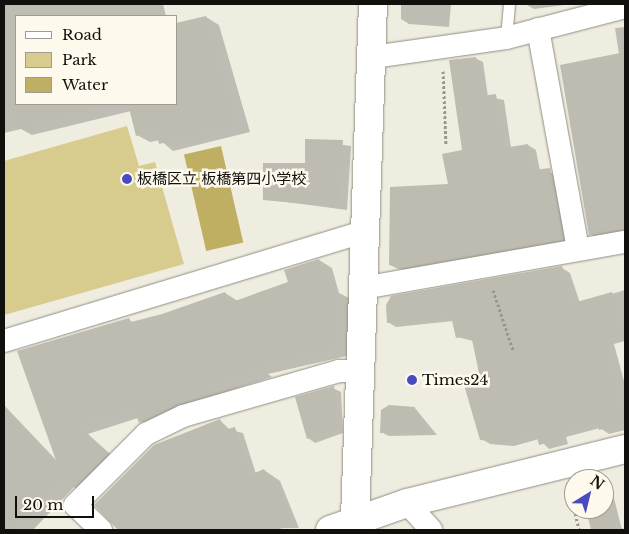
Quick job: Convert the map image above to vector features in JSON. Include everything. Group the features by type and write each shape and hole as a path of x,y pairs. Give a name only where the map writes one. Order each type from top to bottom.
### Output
{"street":[{"path":"355,519 373,57 373,4"},
{"path":"373,57 506,38 622,6"},
{"path":"538,29 578,249"},
{"path":"4,340 366,231"},
{"path":"364,288 625,242"},
{"path":"101,530 75,505 146,434 220,405 339,370 360,371"},
{"path":"330,530 355,519 407,503 625,448"},
{"path":"407,503 431,530"}],"lane":[{"path":"506,38 509,4"}],"path":[{"path":"443,48 446,144"},
{"path":"488,265 512,350"},
{"path":"564,464 579,530"},
{"path":"621,530 625,529"}],"green space":[{"path":"127,126 139,166 155,162 184,264 4,315 4,161"}],"water":[{"path":"221,146 243,242 206,251 184,155"}],"building":[{"path":"206,16 238,125 159,144 156,131 136,136 128,105 178,105 178,23"},
{"path":"625,52 625,229 589,235 560,65"},
{"path":"476,57 482,96 496,94 504,148 528,144 534,170 550,168 563,240 408,267 389,265 390,187 448,184 442,154 462,150 449,60"},
{"path":"11,104 87,105 88,112 18,129"},
{"path":"305,139 343,140 339,207 263,200 263,163 305,163"},
{"path":"319,259 328,290 336,290 335,349 255,368 262,369 210,386 212,394 139,423 134,408 77,426 108,454 73,488 63,479 14,530 4,530 4,410 58,466 17,351 129,318 131,322 162,314 225,292 229,303 288,282 284,270"},
{"path":"562,266 573,303 612,292 624,335 606,339 625,423 599,430 597,422 558,433 560,439 539,445 536,433 505,442 480,440 462,378 479,373 471,335 456,338 451,316 387,323 386,305 391,296"},
{"path":"334,386 335,429 307,439 295,397"},
{"path":"389,405 415,407 415,415 431,431 380,433 381,410"},
{"path":"220,419 224,430 235,427 250,475 264,469 268,477 272,475 292,523 278,530 118,530 94,505 154,445"},
{"path":"588,519 613,519 616,530 591,530"}],"place":[{"name":"板橋区立 板橋第四小学校","path":"127,179"},
{"name":"Times24","path":"412,380"}]}
